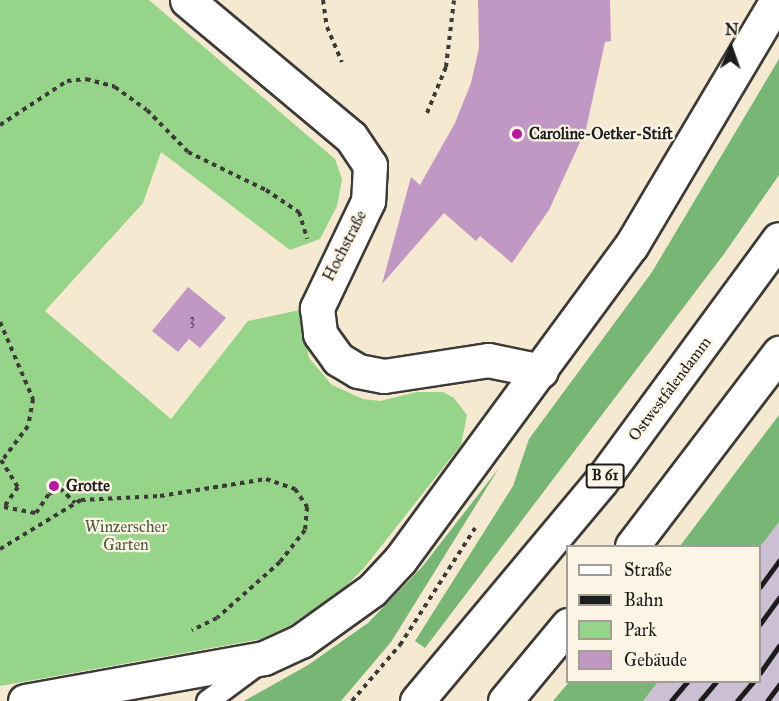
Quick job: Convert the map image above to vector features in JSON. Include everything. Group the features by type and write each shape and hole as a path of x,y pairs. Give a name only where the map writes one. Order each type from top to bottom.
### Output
{"main road":[{"name":"Hochstraße","path":"187,0 351,137 370,165 368,201 317,308 320,334 338,358 358,371 384,376 488,360 541,371"},
{"path":"25,701 264,658 301,641 372,590 400,560 631,246 777,0"},
{"name":"Ostwestfalendamm","path":"417,701 601,481 779,239"},
{"path":"633,545 779,353"},
{"path":"505,701 566,626"}],"lane":[{"path":"207,701 264,658"}],"path":[{"path":"323,0 327,27 342,62"},
{"path":"427,113 446,67 454,0"},
{"path":"0,125 67,81 86,79 115,87 147,110 196,156 280,198"},
{"path":"0,322 33,399 28,426 0,461 18,487 4,507 36,513 49,494 60,488 75,503"},
{"path":"0,549 75,503 160,496 266,479 295,489 307,507 305,530 280,562 217,618 180,636 183,672"}],"shaded area":[{"path":"779,522 779,701 643,701 657,683 761,683 761,546"}],"green space":[{"name":"Winzerscher Garten","path":"0,0 149,0 335,159 342,179 337,206 320,239 290,250 161,152 143,203 45,311 171,419 248,321 300,310 309,358 332,385 363,399 380,401 417,392 443,392 454,398 467,415 461,445 364,568 342,590 289,626 261,639 0,686"},
{"path":"779,59 779,175 724,254 425,648 415,641 513,486 529,439 652,272"},
{"path":"779,415 779,522 761,546 681,545"},
{"path":"499,468 391,642 341,701 244,701 308,665 368,623 422,567"},
{"path":"568,683 657,683 643,701 553,701"}],"building":[{"name":"Caroline-Oetker-Stift","path":"478,0 610,0 611,41 605,42 586,129 549,210 512,263 480,236 476,241 444,213 382,284 411,177 420,185 455,123 471,83 479,48"},
{"path":"188,287 226,318 200,348 189,339 178,352 152,331"}],"railway":[{"path":"761,586 779,561"},
{"path":"761,623 779,598"},
{"path":"761,672 779,646"},
{"path":"671,701 686,683"},
{"path":"700,701 715,683"},
{"path":"737,701 752,683"},
{"path":"767,701 779,685"}],"place":[{"name":"Caroline-Oetker-Stift","path":"517,134"},
{"name":"Grotte","path":"54,486"}]}
